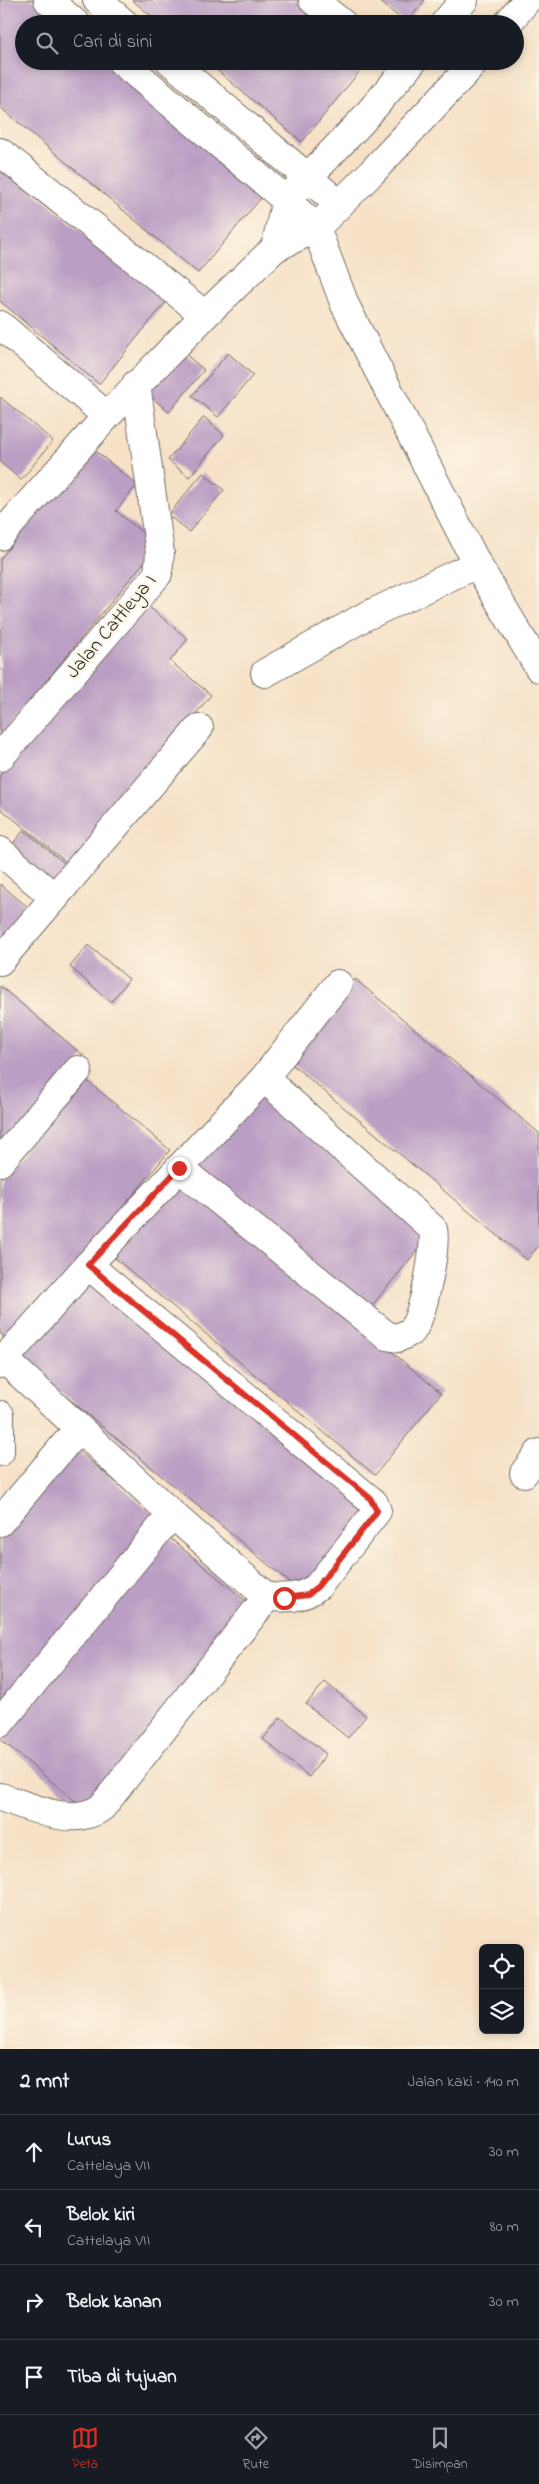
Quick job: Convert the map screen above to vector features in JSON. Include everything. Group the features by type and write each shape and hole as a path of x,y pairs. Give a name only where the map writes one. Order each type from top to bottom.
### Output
{"street":[{"path":"48,0 66,15"},
{"path":"97,0 115,15"},
{"path":"313,0 332,15"},
{"path":"452,15 464,0"},
{"path":"514,15 527,0"},
{"path":"132,70 286,200 316,228 345,305 477,564 539,668"},
{"path":"181,70 339,204"},
{"path":"275,248 286,200 362,120 398,70"},
{"path":"6,518 136,384 275,248 316,228 467,70"},
{"path":"0,152 205,315"},
{"path":"0,325 107,416"},
{"name":"Jalan Cattleya I","path":"0,757 158,574 160,553 136,384"},
{"path":"265,673 364,617 477,564"},
{"path":"0,962 199,728"},
{"path":"0,851 55,898"},
{"path":"88,1265 374,1503 377,1511 318,1586 308,1595 295,1598 267,1597 2,1362 88,1265 264,1078 338,984"},
{"path":"0,1162 78,1070"},
{"path":"179,1168 387,1336 398,1338 412,1331 425,1293 435,1239 433,1229 264,1078"},
{"path":"0,1416 0,1452"},
{"path":"0,1522 78,1429"},
{"path":"0,1723 172,1514"},
{"path":"0,1797 50,1813 78,1817 91,1815 102,1807 267,1597"}],"building":[{"path":"0,0 36,0 54,15 15,15 15,70 120,70 266,192 198,273 0,107"},
{"path":"132,0 297,0 314,15 150,15"},
{"path":"378,0 425,0 413,15 396,15"},
{"path":"217,70 361,70 302,142"},
{"path":"0,164 166,302 99,384 0,301"},
{"path":"178,348 204,370 169,412 143,390"},
{"path":"228,353 253,375 218,417 192,396"},
{"path":"0,397 53,441 21,480 0,462"},
{"path":"204,417 224,435 189,477 168,460"},
{"path":"92,448 137,485 116,511 158,545 0,737 0,559"},
{"path":"203,473 224,490 189,532 168,515"},
{"path":"142,601 188,639 170,661 211,695 71,866 0,808 0,775"},
{"path":"24,830 69,867 51,889 6,852"},
{"path":"0,884 29,908 0,945"},
{"path":"88,945 129,979 111,1002 70,967"},
{"path":"355,979 539,1133 539,1245 527,1260 288,1061"},
{"path":"0,986 84,1056 0,1159"},
{"path":"83,1077 170,1150 11,1343 0,1333 0,1179"},
{"path":"262,1088 433,1231 366,1313 195,1170"},
{"path":"182,1177 441,1393 375,1475 115,1258"},
{"path":"87,1277 368,1511 301,1592 20,1358"},
{"path":"71,1445 158,1517 0,1710 0,1531"},
{"path":"165,1534 252,1606 85,1809 0,1739 0,1735"},
{"path":"325,1682 366,1716 348,1738 306,1704"},
{"path":"281,1717 326,1754 309,1777 263,1739"}],"route":[{"path":"179,1168 88,1265 374,1503 377,1511 318,1586 308,1595 284,1598"}]}
